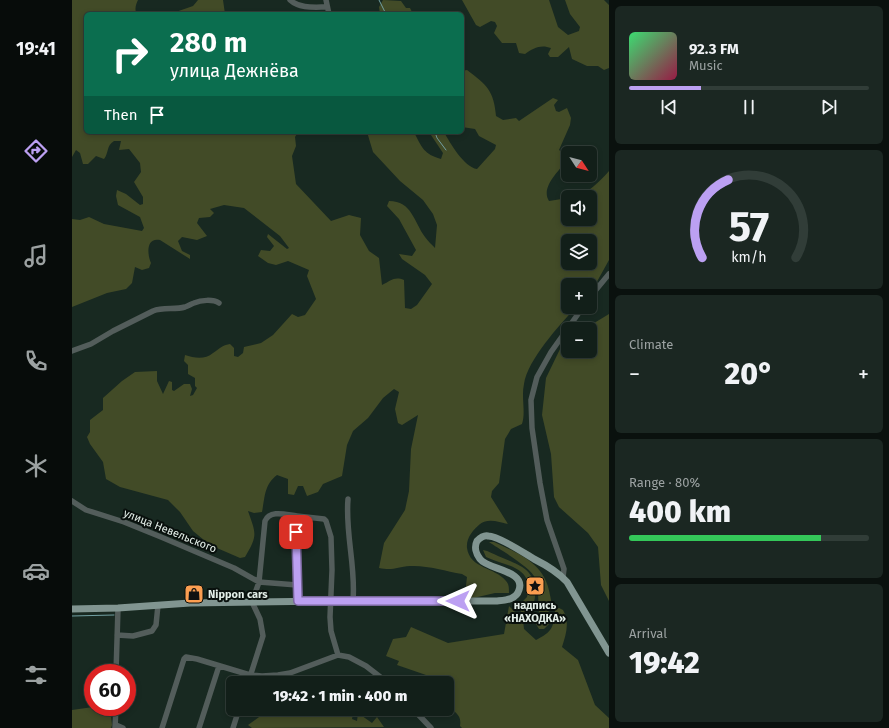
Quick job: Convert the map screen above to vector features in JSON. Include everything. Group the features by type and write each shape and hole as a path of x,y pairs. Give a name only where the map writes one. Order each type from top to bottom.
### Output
{"main road":[{"path":"72,609 118,608 190,603 331,600 496,601 514,597 520,586 514,575 488,565 480,559 476,551 480,538 485,536 494,537 547,565 563,577 609,653"}],"street":[{"path":"290,0 297,5 327,7"},
{"path":"326,0 328,12"},
{"path":"597,289 609,274"},
{"path":"72,351 91,344 153,310 185,307 194,302 216,301 219,303"},
{"path":"563,577 564,569 547,520 540,483 532,428 531,400 537,377 551,352 578,314"},
{"path":"348,500 347,511 353,573 353,600"},
{"name":"улица Невельского","path":"72,501 86,510 124,522 234,568 259,582"},
{"path":"250,675 263,636 260,619 252,602 259,582 265,521 267,517 273,514 324,519 326,521 331,537 332,570 330,624 338,655"},
{"path":"297,516 298,601"},
{"path":"259,582 297,585"},
{"path":"117,635 133,636 152,631 156,624 158,605"},
{"path":"116,664 118,608"},
{"path":"162,728 184,659 189,657 250,675 262,676 290,673 338,655 349,657 366,666 379,676"},
{"path":"199,728 219,666"},
{"path":"116,716 115,727 124,728"},
{"path":"233,728 237,716"},
{"path":"419,716 430,728"}],"green space":[{"path":"72,0 138,0 135,9 136,12 84,12 84,134 297,134 295,137 296,146 292,156 296,184 331,221 349,215 361,218 360,235 369,251 379,258 382,285 395,279 404,280 405,308 411,309 417,305 432,284 425,275 402,259 399,254 412,256 416,250 399,219 387,206 389,201 397,202 408,208 425,237 435,248 437,225 433,214 423,200 400,181 373,152 368,134 415,134 424,150 441,159 443,153 430,134 445,134 462,159 467,164 477,169 495,149 496,145 479,136 475,129 464,127 464,71 467,70 480,80 488,89 493,100 496,116 503,120 516,118 519,121 553,98 558,100 554,105 556,111 559,112 567,108 571,118 570,125 559,150 561,151 561,168 549,184 547,196 549,201 561,199 561,226 597,226 597,190 589,190 609,171 609,260 597,282 597,278 561,278 561,314 570,314 561,322 531,364 523,389 524,415 522,424 511,429 505,439 499,483 492,491 491,497 508,524 494,521 483,522 473,532 467,544 469,555 473,560 501,576 508,583 509,593 495,593 469,599 465,594 467,577 462,574 429,567 416,566 406,566 392,569 379,568 384,543 405,510 409,491 411,449 418,415 402,425 398,423 395,409 399,392 394,389 383,398 368,418 353,431 347,445 342,476 323,484 318,492 307,496 303,486 298,486 294,495 288,494 288,479 277,475 273,479 267,487 262,512 254,513 248,511 253,525 254,539 245,557 240,558 210,545 193,531 180,512 168,500 120,487 106,479 103,462 90,444 87,437 90,432 90,420 103,410 103,398 122,381 135,372 157,371 157,381 163,394 169,381 172,382 172,390 174,391 184,384 190,384 192,389 190,396 193,395 197,388 195,386 195,378 188,374 188,365 184,361 185,355 203,358 207,357 222,346 230,344 234,348 234,356 238,357 243,353 244,347 261,343 273,335 292,314 298,317 305,315 316,299 307,276 309,270 288,261 276,265 268,263 258,256 261,250 270,251 274,246 267,237 268,234 287,249 289,248 280,236 244,208 224,205 210,209 214,213 210,217 199,218 197,223 207,236 197,240 182,237 178,241 182,251 190,255 190,259 160,240 152,241 148,251 151,263 149,268 142,270 135,267 132,283 126,289 107,293 72,307 72,219 80,220 89,217 104,224 142,231 144,228 140,217 118,205 116,196 117,190 126,194 140,205 143,204 143,197 134,182 141,172 140,163 129,149 119,150 121,141 114,141 111,143 104,159 96,156 88,164 83,164 80,153 76,150 72,157"},
{"path":"198,0 223,0 225,12 176,12 193,6"},
{"path":"383,0 401,1 406,8 410,8 412,12 380,12 379,7"},
{"path":"462,0 549,0 558,27 568,35 579,31 580,27 570,14 565,0 604,0 609,5 609,68 604,70 598,66 587,66 572,59 569,47 558,57 550,57 548,54 551,48 544,46 534,48 525,54 519,53 516,43 502,43 494,33 497,26 495,22 491,21 480,27 476,25"},
{"path":"609,314 609,601 601,585 598,547 588,533 559,507 554,497 551,454 542,415 546,378 561,347 561,358 597,358 596,322"},
{"path":"489,542 494,542 513,551 537,567 547,584 551,601 551,606 546,615 539,613 537,586 533,574 522,564"},
{"path":"483,550 517,564 528,571 534,582 535,590 533,605 529,614 525,615 517,607 527,597 528,587 523,573 517,569 486,557"},
{"path":"509,606 523,620 524,629 536,640 546,634 553,625 555,610 559,608 563,610 567,624 562,647 578,660 595,705 609,718 609,728 462,728 460,726 459,716 454,711 454,676 427,676 397,665 399,661 386,656 393,639 406,637 411,627 448,643 504,634"},
{"path":"539,616 544,619 549,616 552,618 550,623 544,629 539,629 536,624 536,618"},
{"path":"84,708 84,716 111,716 111,728 72,728 72,710"},
{"path":"260,716 353,716 352,719 357,721 358,716 362,716 372,723 377,717 384,727 252,728 248,725"}],"waterway":[{"path":"379,0 385,12"},
{"path":"436,134 446,150"},
{"path":"72,616 114,615"}],"place":[{"name":"надпись «НАХОДКА»","path":"535,586"},
{"name":"Nippon cars","path":"194,594"}],"route":[{"path":"296,532 298,601 458,601"}]}
